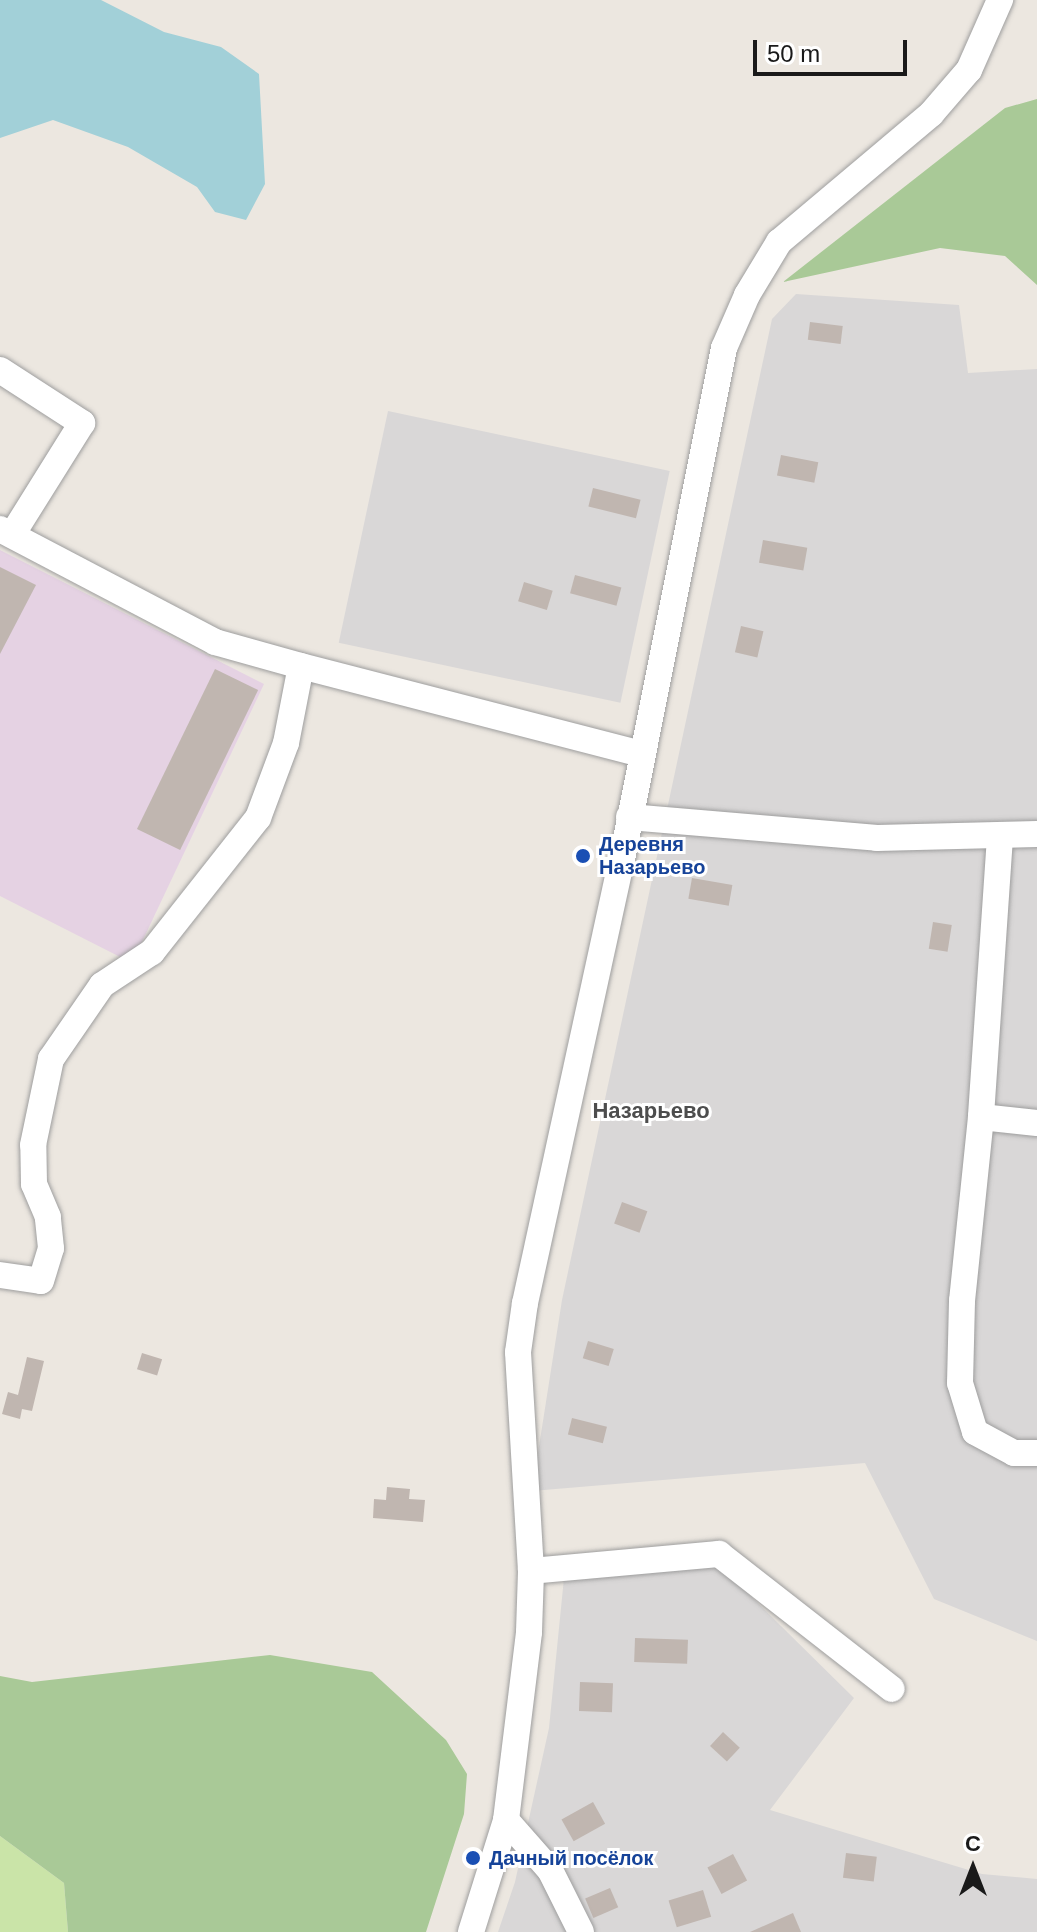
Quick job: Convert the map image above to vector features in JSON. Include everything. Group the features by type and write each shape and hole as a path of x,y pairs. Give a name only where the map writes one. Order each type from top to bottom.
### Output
{"street":[{"path":"471,1932 506,1820 529,1632 531,1571 518,1352 724,348 747,295 779,242 931,114 969,70 1000,0"},
{"path":"0,370 82,423 6,532 215,642 641,754"},
{"path":"0,1275 41,1281 51,1248 48,1217 34,1184 33,1145 51,1059 102,985 152,952 258,818 286,743 301,666"},
{"path":"629,817 877,838 1037,834"},
{"path":"1000,837 981,1117 962,1301 960,1383 975,1432 1014,1453 1037,1453"},
{"path":"981,1117 1037,1123"},
{"path":"531,1571 719,1554 892,1689"},
{"path":"506,1820 550,1870 581,1932"}],"shaded area":[{"path":"796,294 959,305 968,373 1037,369 1037,1641 934,1599 865,1463 532,1491 562,1300 772,319"},
{"path":"388,411 670,471 620,703 339,643"},
{"path":"0,550 264,684 132,963 0,896"},
{"path":"719,1565 854,1698 770,1810 982,1874 1037,1879 1037,1932 498,1932 515,1882 549,1728 565,1568"}],"green space":[{"path":"1037,99 1037,285 1005,256 940,248 783,282 1005,108"},
{"path":"270,1655 372,1672 446,1740 467,1774 464,1814 426,1932 68,1932 64,1883 0,1836 0,1676 32,1682"},
{"path":"0,1836 64,1883 68,1932 0,1932"}],"water":[{"path":"0,0 101,0 164,32 221,47 259,74 265,184 246,220 215,212 197,187 128,147 53,120 0,138"}],"building":[{"path":"810,322 843,326 841,344 808,340"},
{"path":"781,455 818,462 814,483 777,476"},
{"path":"593,488 641,500 636,518 588,506"},
{"path":"763,540 807,548 803,570 759,563"},
{"path":"0,567 36,585 0,654"},
{"path":"575,575 621,587 616,606 570,593"},
{"path":"524,582 553,591 547,610 518,601"},
{"path":"741,626 763,631 757,657 735,652"},
{"path":"215,669 258,690 180,850 137,829"},
{"path":"692,878 732,885 729,906 688,899"},
{"path":"933,922 952,925 948,952 929,949"},
{"path":"622,1202 647,1211 640,1233 614,1224"},
{"path":"588,1341 614,1349 609,1366 583,1358"},
{"path":"142,1353 162,1359 157,1375 137,1369"},
{"path":"27,1357 44,1361 32,1411 22,1409 20,1419 2,1414 8,1392 18,1395"},
{"path":"572,1418 607,1427 603,1443 568,1434"},
{"path":"387,1487 410,1489 409,1499 425,1500 423,1522 373,1518 374,1499 386,1500"},
{"path":"635,1638 688,1640 687,1664 634,1662"},
{"path":"580,1682 613,1683 612,1712 579,1711"},
{"path":"723,1732 740,1748 727,1762 710,1746"},
{"path":"593,1802 605,1824 574,1841 562,1819"},
{"path":"846,1853 877,1857 874,1882 843,1878"},
{"path":"733,1854 747,1880 721,1894 707,1868"},
{"path":"610,1888 618,1907 593,1918 585,1899"},
{"path":"703,1890 711,1917 677,1927 669,1901"},
{"path":"793,1913 801,1932 750,1932"}],"place":[{"name":"Деревня Назарьево","path":"583,856"},
{"name":"Дачный посёлок","path":"473,1858"}],"district":[{"name":"Назарьево","path":"651,1111"}]}
